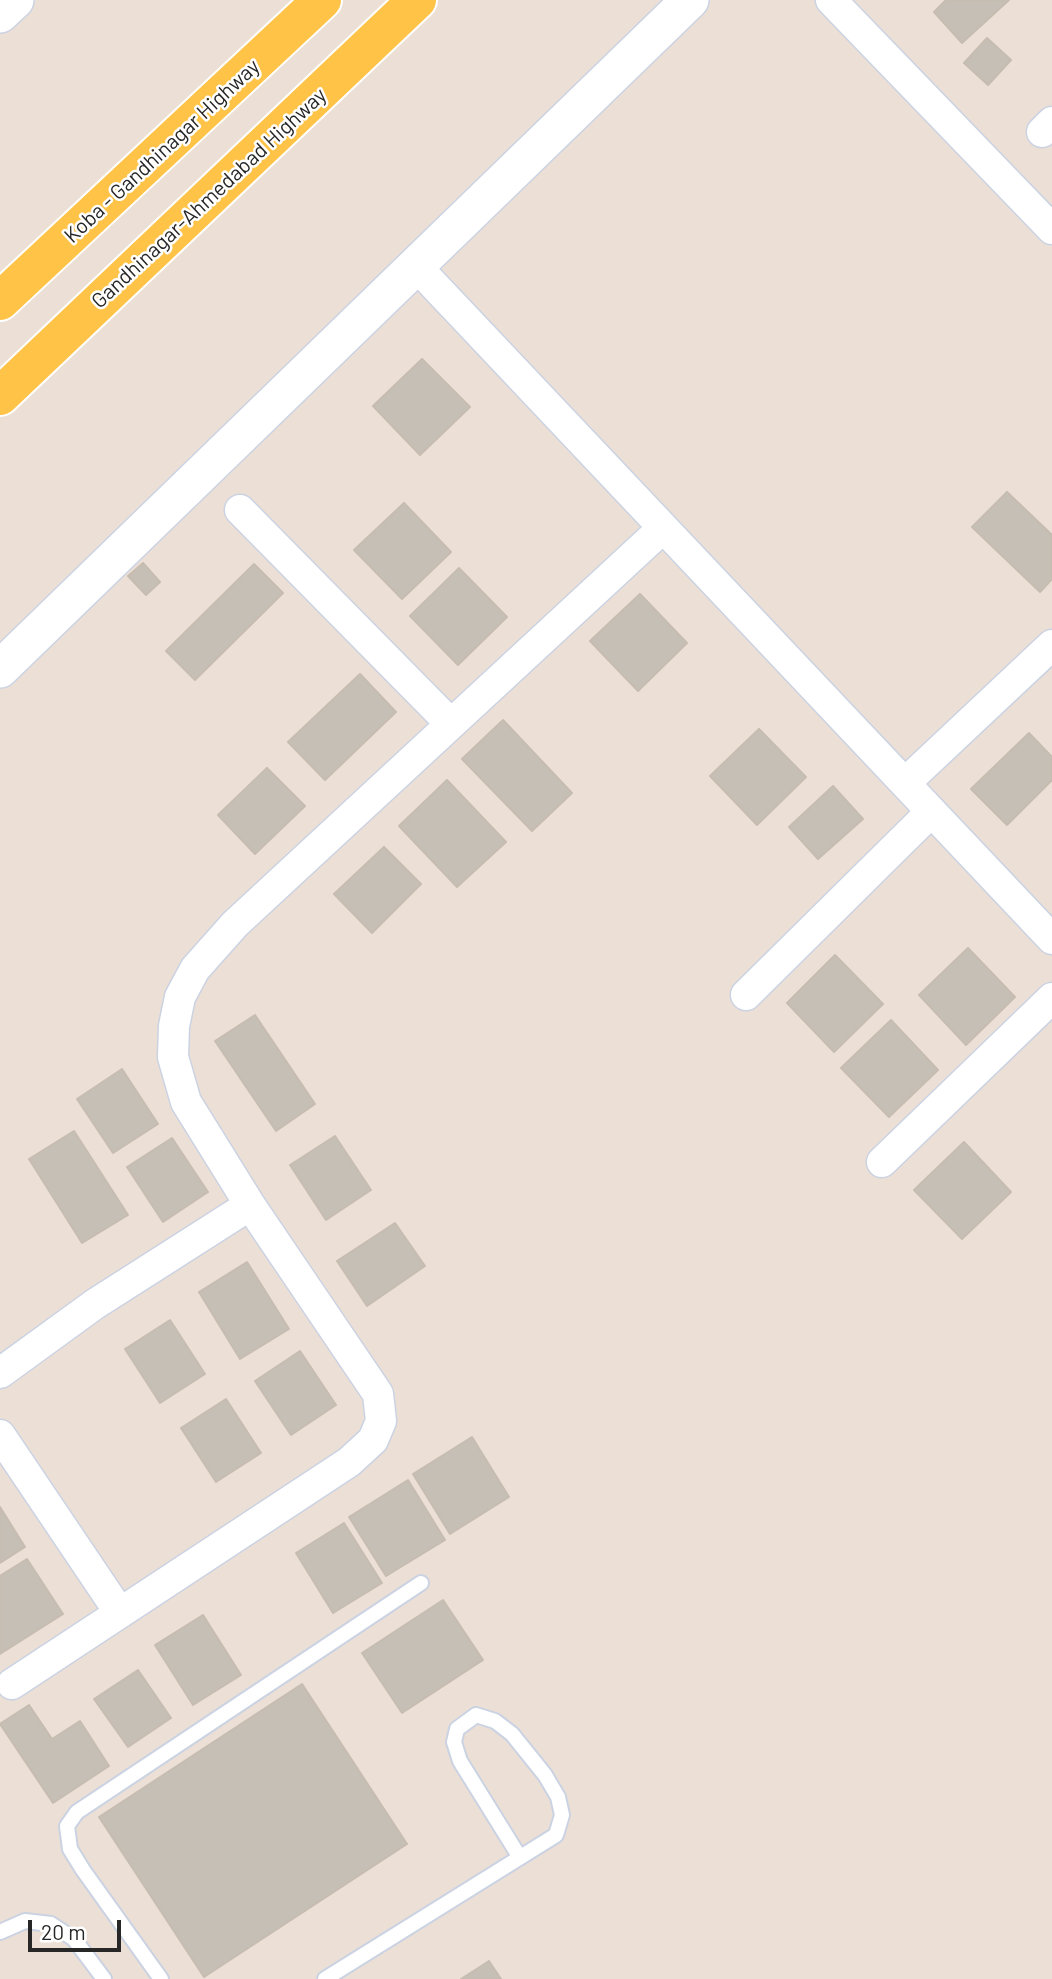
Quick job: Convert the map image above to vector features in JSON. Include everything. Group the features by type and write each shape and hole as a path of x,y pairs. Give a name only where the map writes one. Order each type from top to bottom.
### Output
{"main road":[{"name":"Gandhinagar-Ahmedabad Highway","path":"0,396 417,0"},
{"name":"Koba - Gandhinagar Highway","path":"0,301 312,5"}],"street":[{"path":"0,14 15,0"},
{"path":"0,669 205,474 415,265 690,0"},
{"path":"831,0 1052,229"},
{"path":"415,265 1052,939"},
{"path":"240,510 451,724"},
{"path":"12,1684 349,1462 373,1440 381,1421 378,1394 250,1205 186,1102 173,1058 174,1026 180,997 195,969 235,924 663,528"},
{"path":"905,783 1052,645"},
{"path":"746,995 932,811"},
{"path":"882,1161 1052,998"},
{"path":"0,1373 95,1304 250,1205"},
{"path":"0,1435 120,1613"}],"lane":[{"path":"161,1979 83,1870 71,1849 67,1826 77,1812 421,1583"},
{"path":"326,1979 556,1835 562,1815 558,1797 512,1734 495,1721 476,1715 457,1729 454,1742 460,1761 519,1856"},
{"path":"0,1932 25,1921 51,1924 74,1939 104,1979"}],"building":[{"path":"946,0 1009,0 962,43 934,12"},
{"path":"987,38 1011,60 988,85 964,63"},
{"path":"422,359 470,407 420,455 373,406"},
{"path":"1007,492 1052,535 1052,579 1040,592 972,527"},
{"path":"404,503 451,552 402,599 354,550"},
{"path":"143,563 160,582 146,595 128,576"},
{"path":"254,564 283,593 195,680 166,651"},
{"path":"459,568 507,617 458,665 410,616"},
{"path":"640,594 687,643 638,691 590,641"},
{"path":"360,674 396,712 325,780 288,742"},
{"path":"503,720 572,793 532,831 462,759"},
{"path":"759,729 806,777 757,825 710,776"},
{"path":"1029,733 1052,757 1052,780 1007,825 971,789"},
{"path":"267,768 305,806 255,854 218,815"},
{"path":"447,780 506,842 457,887 399,826"},
{"path":"833,786 863,819 818,859 789,827"},
{"path":"384,847 421,884 372,933 334,894"},
{"path":"968,948 1015,997 966,1045 919,995"},
{"path":"835,955 883,1004 834,1052 787,1003"},
{"path":"255,1015 315,1104 276,1131 215,1041"},
{"path":"891,1020 938,1070 889,1117 841,1068"},
{"path":"122,1069 158,1124 113,1153 77,1099"},
{"path":"74,1131 128,1215 82,1243 29,1159"},
{"path":"335,1136 371,1190 326,1220 290,1165"},
{"path":"172,1138 208,1192 163,1222 127,1167"},
{"path":"964,1142 1011,1192 962,1239 914,1190"},
{"path":"395,1223 425,1266 367,1306 337,1261"},
{"path":"247,1262 289,1329 240,1359 199,1292"},
{"path":"170,1320 205,1374 160,1403 125,1349"},
{"path":"300,1351 336,1405 291,1435 255,1381"},
{"path":"226,1399 261,1453 216,1482 181,1428"},
{"path":"472,1437 509,1497 450,1534 413,1474"},
{"path":"408,1480 445,1540 386,1576 349,1517"},
{"path":"0,1507 25,1547 0,1563"},
{"path":"344,1523 382,1583 333,1613 296,1553"},
{"path":"27,1559 63,1614 0,1654 0,1576"},
{"path":"443,1600 483,1660 402,1713 362,1653"},
{"path":"203,1615 241,1675 193,1705 155,1645"},
{"path":"138,1670 171,1718 128,1747 94,1699"},
{"path":"302,1684 407,1844 204,1977 99,1817"},
{"path":"29,1705 52,1739 80,1721 109,1766 53,1803 0,1724"},
{"path":"489,1961 501,1979 461,1979"}]}
